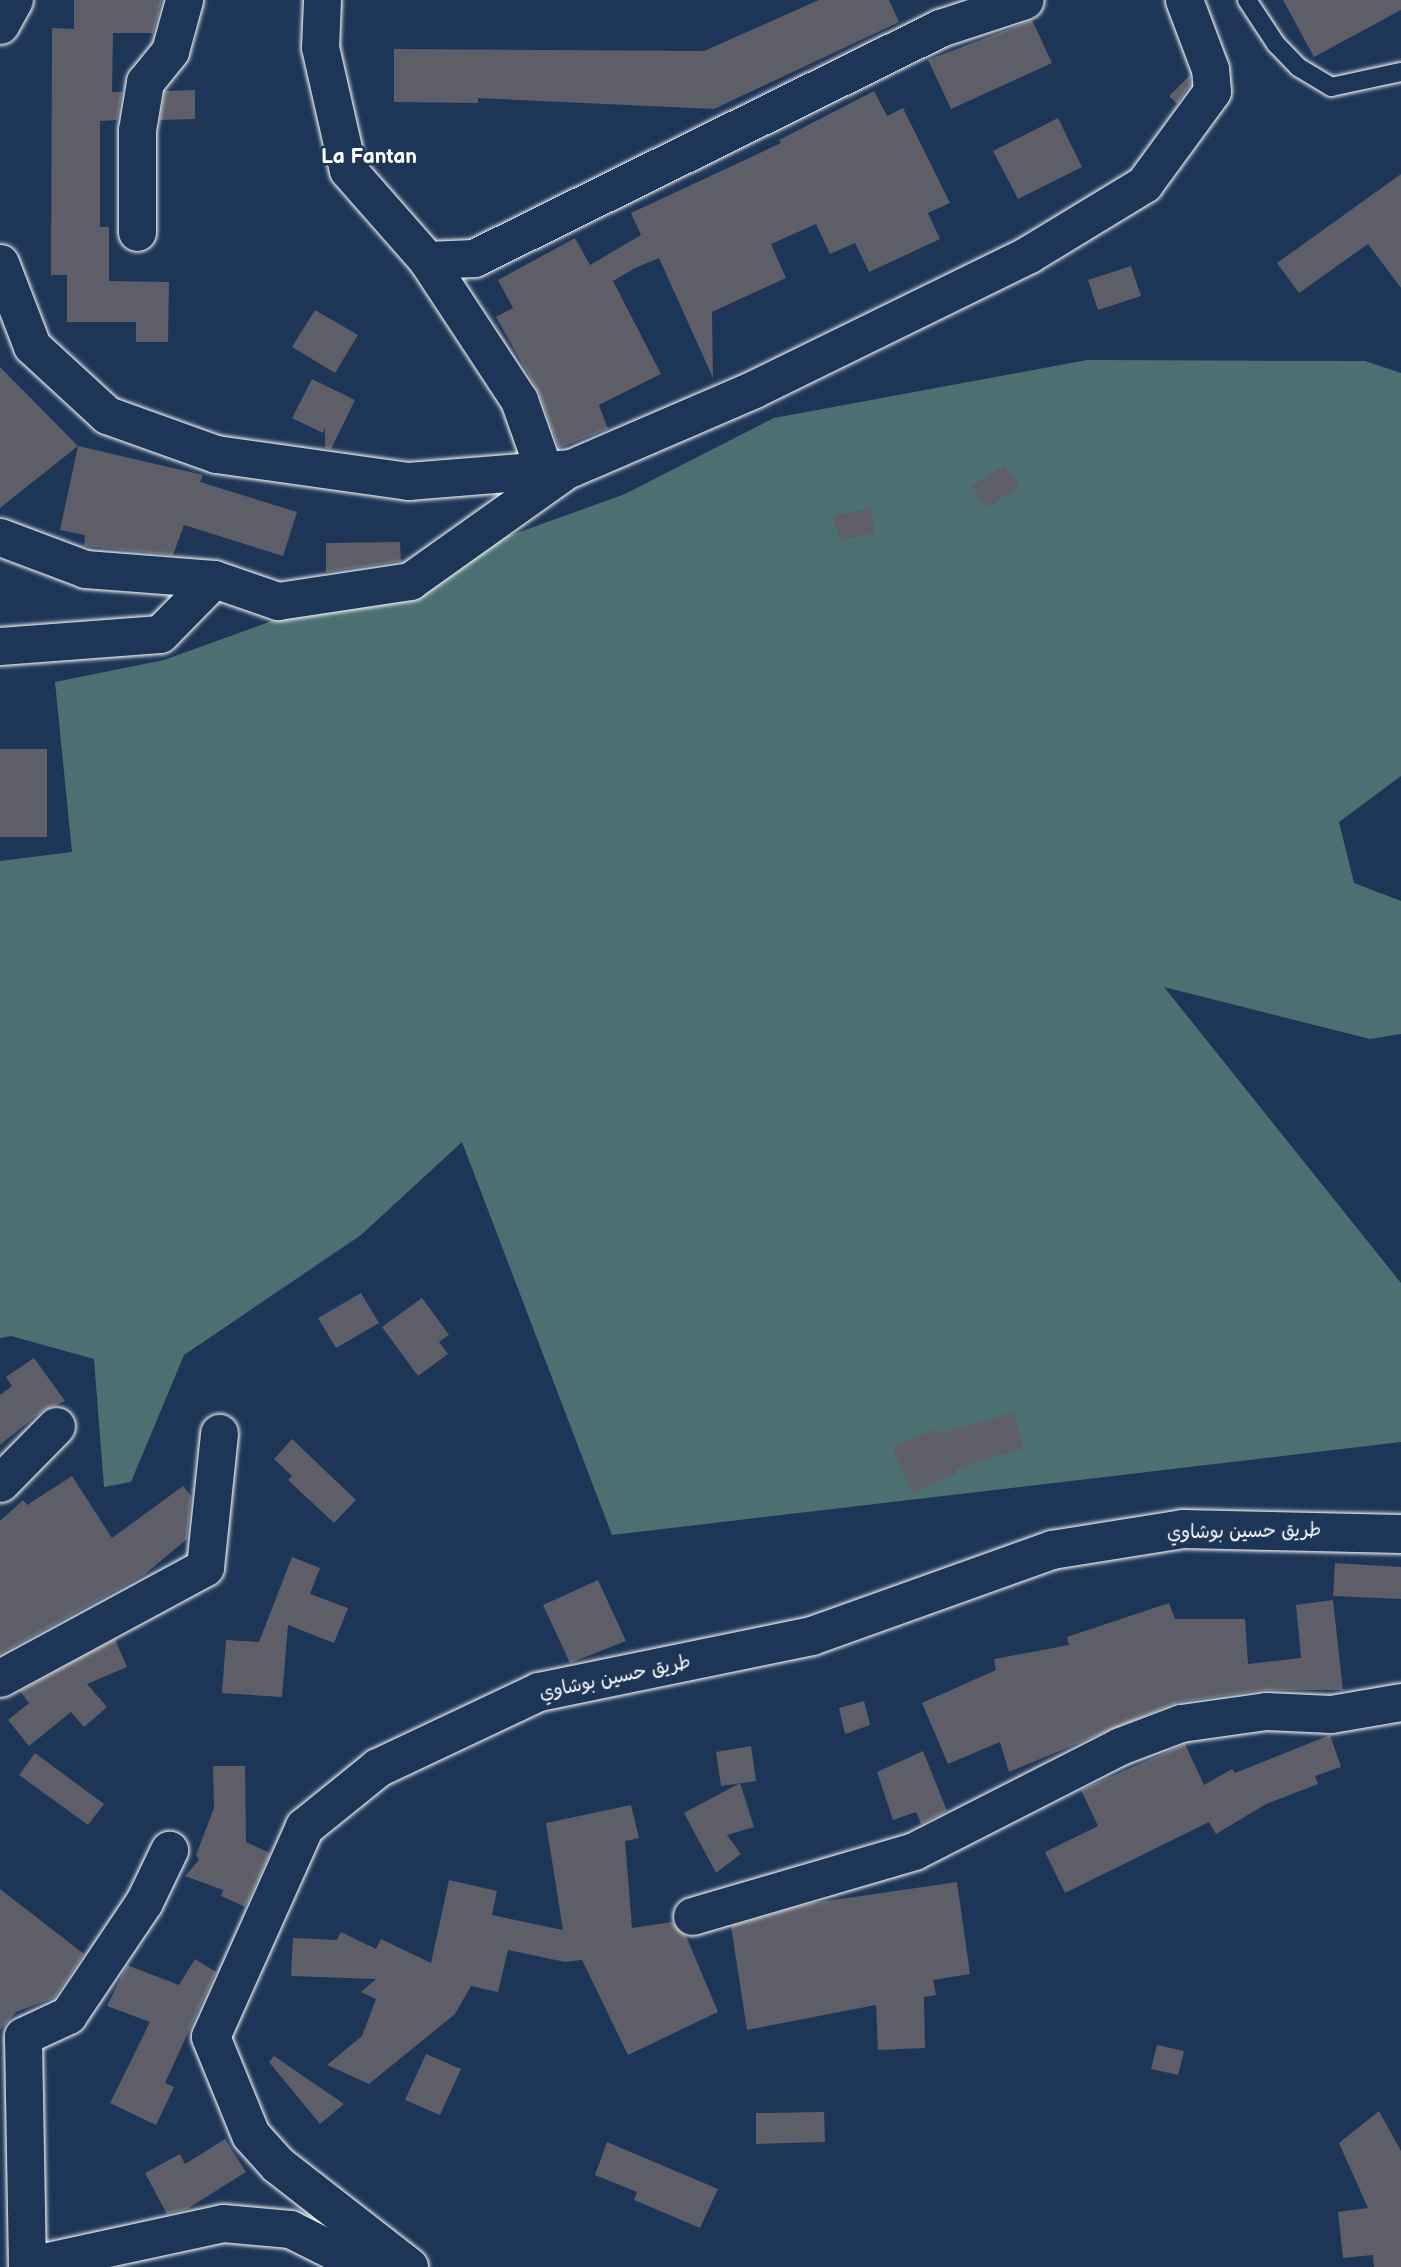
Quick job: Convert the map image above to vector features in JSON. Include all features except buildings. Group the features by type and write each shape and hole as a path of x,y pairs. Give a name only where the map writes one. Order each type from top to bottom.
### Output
{"street":[{"path":"0,25 14,0"},
{"path":"137,232 137,130 145,82 170,51 184,0"},
{"path":"322,0 320,47 348,170 426,260 519,400 553,472"},
{"path":"426,260 474,258 940,28 1025,0"},
{"path":"0,537 85,569 214,579 278,601 410,581 553,472 754,388 1029,254 1144,184 1212,91 1210,69 1184,0"},
{"path":"0,264 32,346 107,415 216,454 408,481 553,472"},
{"path":"0,646 160,634 214,579"},
{"path":"0,1483 56,1426"},
{"path":"0,1678 205,1567 219,1433"},
{"name":"طريق حسين بوشاوي","path":"409,2267 278,2165 251,2135 211,2037 305,1827 378,1768 539,1692 812,1636 1052,1550 1183,1529 1401,1534"},
{"path":"692,1916 914,1851 1120,1746 1181,1723 1266,1711 1331,1714 1401,1702"},
{"path":"169,1850 144,1902 68,2015 23,2036 28,2266 223,2223 290,2230 366,2267"}],"lane":[{"path":"1247,0 1283,52 1331,87 1401,72"}],"green space":[{"path":"1087,360 1365,361 1401,373 1401,776 1339,822 1354,883 1401,901 1401,1034 1370,1039 1164,987 1401,1283 1401,1442 612,1535 462,1142 361,1235 184,1355 131,1482 104,1487 94,1359 11,1336 0,1338 0,861 72,852 55,682 164,660 625,494 774,418"}],"district":[{"name":"La Fantan","path":"369,157"}]}
